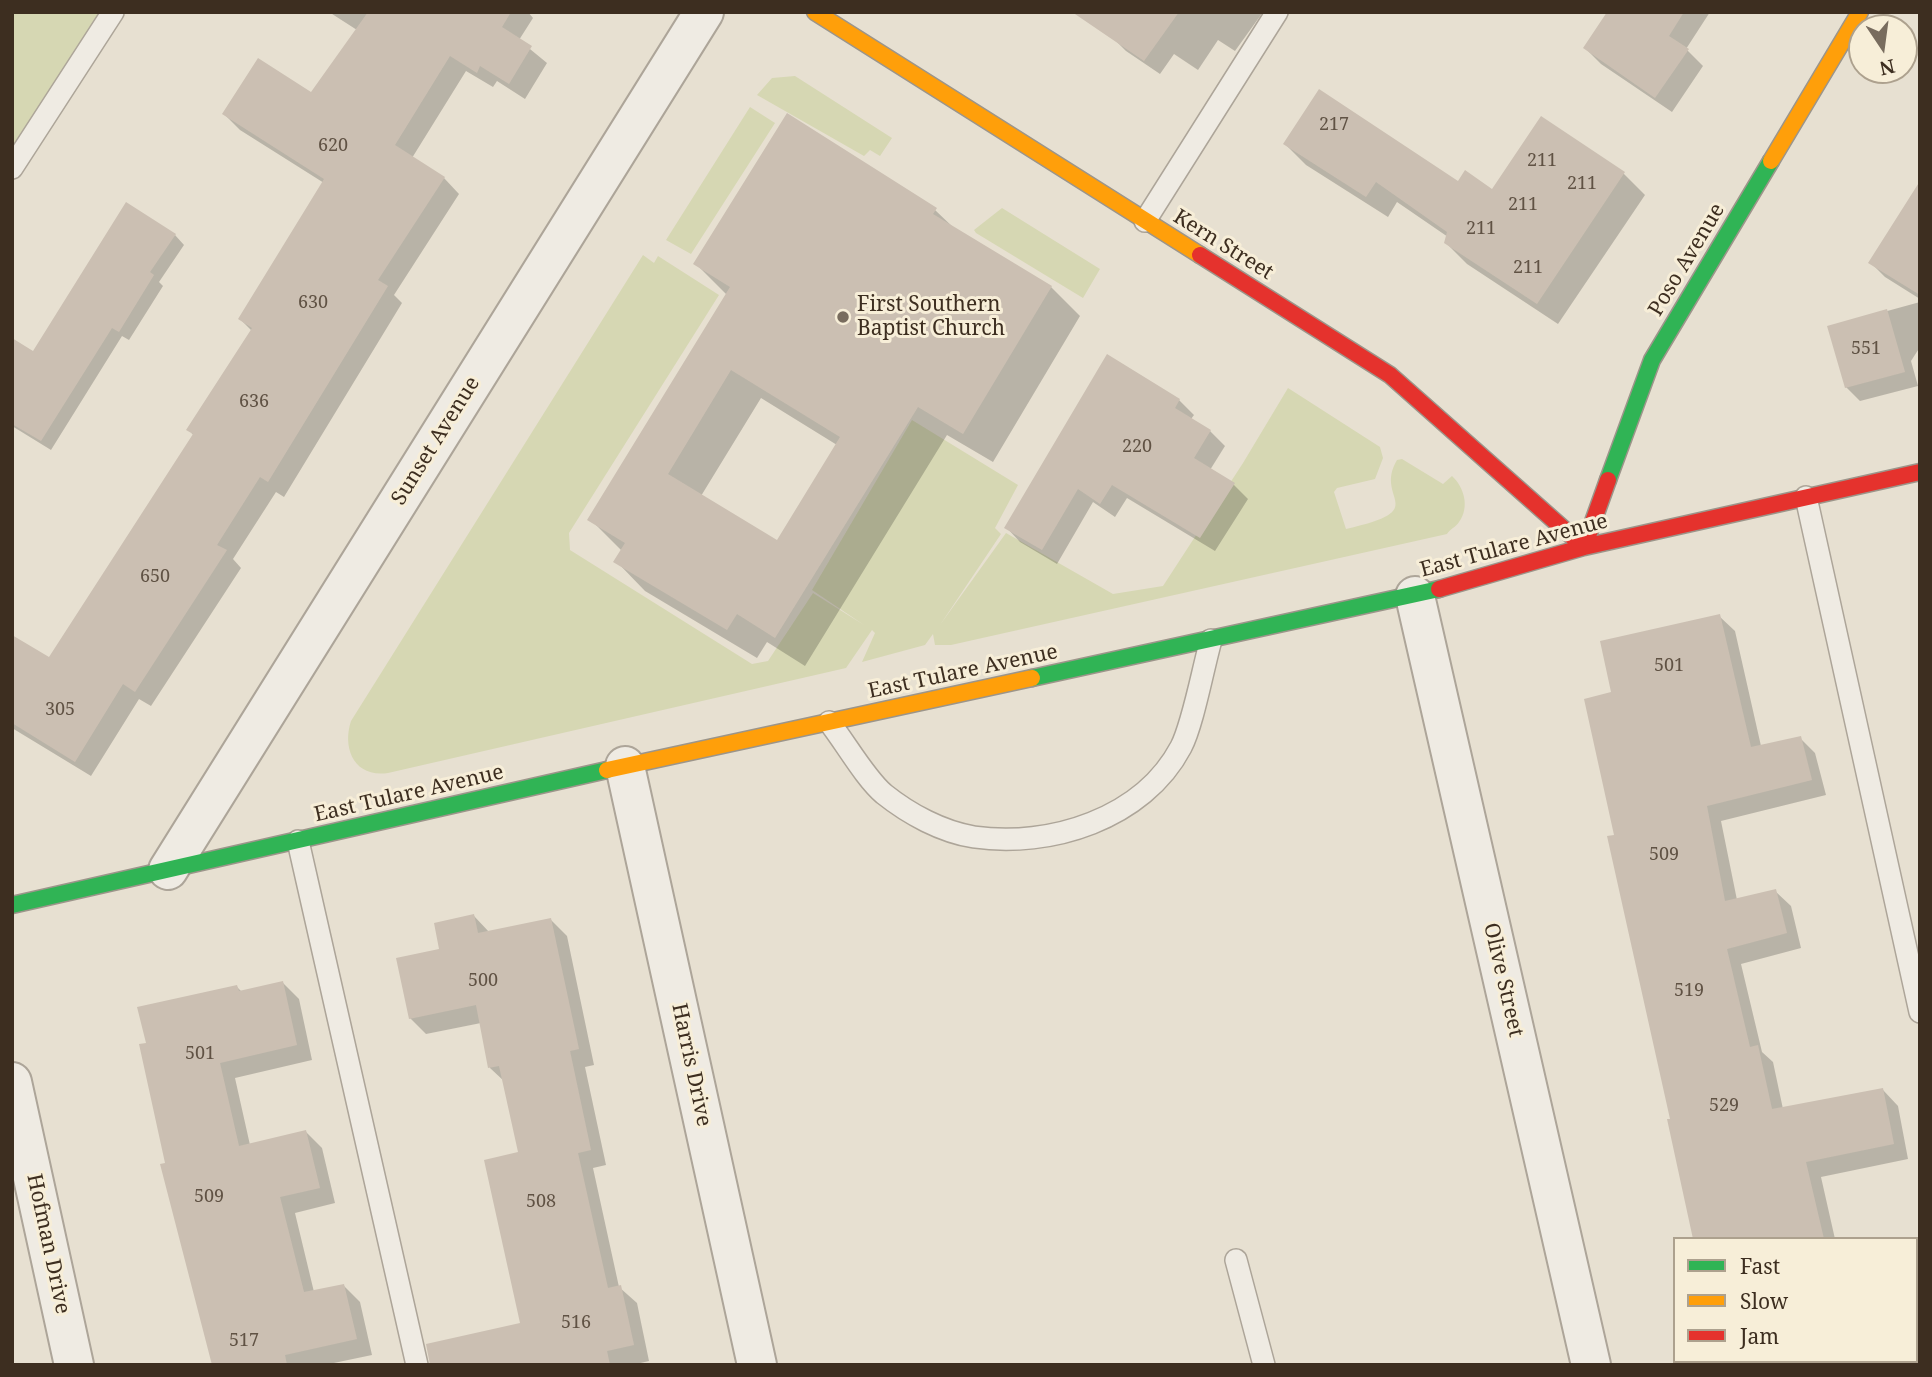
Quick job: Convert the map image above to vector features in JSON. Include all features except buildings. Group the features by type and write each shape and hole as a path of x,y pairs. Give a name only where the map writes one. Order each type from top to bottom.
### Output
{"street":[{"name":"Sunset Avenue","path":"168,870 704,12"},
{"name":"Kern Street","path":"814,12 1390,375 1584,547"},
{"name":"Poso Avenue","path":"1584,547 1652,360 1860,12"},
{"name":"East Tulare Avenue","path":"12,905 625,766 1415,596 1584,547 1920,472"},
{"name":"Olive Street","path":"1415,596 1591,1365"},
{"name":"Harris Drive","path":"625,766 757,1365"},
{"name":"Hofman Drive","path":"12,1082 74,1365"}],"lane":[{"path":"12,168 113,12"},
{"path":"1145,221 1277,12"},
{"path":"1806,497 1920,1013"},
{"path":"829,722 882,793 936,827 973,837 1013,839 1048,835 1083,827 1129,806 1159,778 1181,746 1211,640"},
{"path":"298,841 416,1365"},
{"path":"1236,1261 1264,1365"}],"green space":[{"path":"12,12 105,12 12,163"},
{"path":"795,76 892,138 880,156 870,150 864,156 757,95 772,78"},
{"path":"750,107 775,123 691,254 666,240"},
{"path":"1002,208 1100,269 1083,298 976,233 974,230"},
{"path":"643,255 654,263 658,256 719,295 569,533 570,550 752,664 768,661 813,593 864,625 812,590 912,420 1018,485 995,528 1001,534 940,625 1006,533 1113,594 1163,586 1288,388 1380,447 1383,458 1375,479 1337,488 1334,492 1346,529 1372,522 1388,515 1394,509 1396,502 1391,485 1392,474 1397,460 1402,459 1443,484 1452,476 1460,486 1464,510 1458,524 1447,534 951,645 935,645 933,634 925,645 862,662 875,633 872,630 846,668 388,773 367,771 353,759 350,751 348,741 351,721"}],"traffic: fast":[{"path":"1608,480 1652,360 1771,161"},
{"path":"1032,678 1439,589"},
{"path":"12,905 607,770"}],"traffic: slow":[{"path":"815,12 1200,255"},
{"path":"1771,161 1860,12"},
{"path":"607,770 1032,678"}],"traffic: jam":[{"path":"1200,255 1390,375 1584,547 1608,480"},
{"path":"1439,589 1584,547 1920,472"}],"place":[{"name":"First Southern Baptist Church","path":"843,317"}]}
